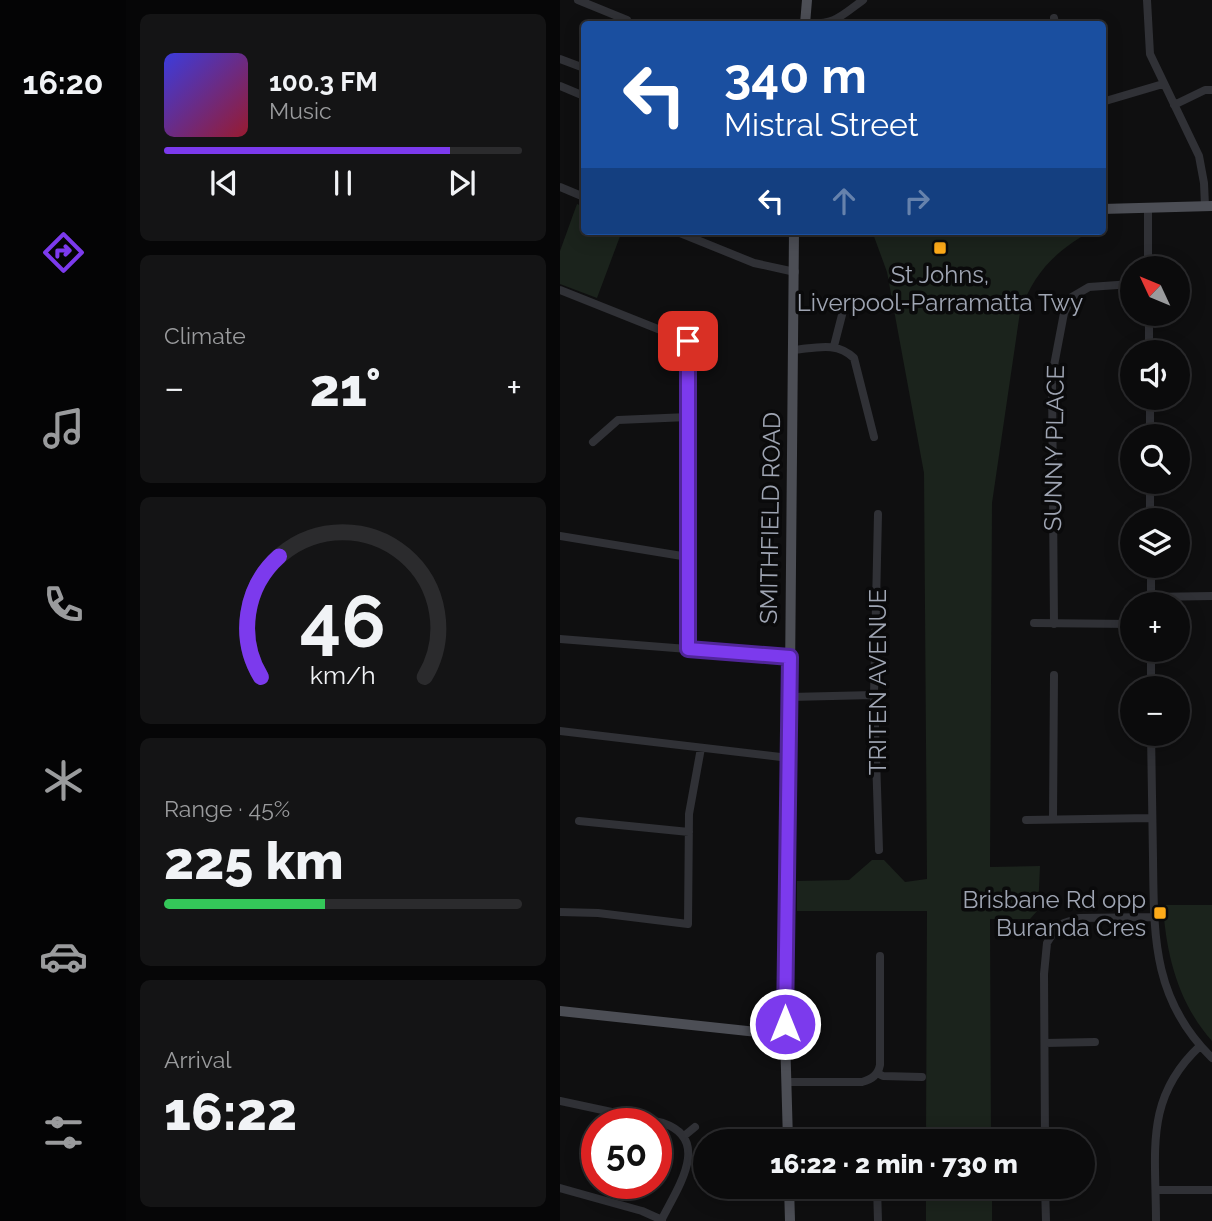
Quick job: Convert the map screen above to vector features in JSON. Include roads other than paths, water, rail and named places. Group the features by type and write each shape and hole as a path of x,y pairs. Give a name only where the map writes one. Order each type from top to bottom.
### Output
{"main road":[{"path":"805,21 807,0"},
{"path":"1106,209 1208,206"},
{"name":"SMITHFIELD ROAD","path":"788,1129 785,1035 794,235"},
{"path":"560,1011 785,1035"},
{"path":"789,1199 790,1221"}],"street":[{"path":"578,0 628,20"},
{"path":"834,21 863,0"},
{"path":"1147,0 1150,54 1199,156 1208,183 1208,206"},
{"path":"560,59 581,67"},
{"path":"1106,101 1163,84"},
{"path":"560,86 581,95"},
{"path":"1174,105 1205,90 1212,90"},
{"path":"560,187 581,196"},
{"path":"1148,207 1148,256"},
{"path":"685,235 754,263 795,272"},
{"name":"SUNNY PLACE","path":"1054,624 1052,376 1064,313 1072,297 1089,287 1120,285"},
{"path":"560,290 688,341 688,649"},
{"path":"834,346 843,311"},
{"path":"793,349 834,346 845,349 854,358 874,437"},
{"path":"593,442 618,420 688,417"},
{"name":"TRITEN AVENUE","path":"878,514 874,695 878,850"},
{"path":"560,536 688,557"},
{"path":"1190,597 1212,596"},
{"path":"1034,623 1120,624"},
{"path":"560,639 790,657"},
{"path":"1053,819 1054,675"},
{"path":"790,697 874,695"},
{"path":"560,731 789,758"},
{"path":"1152,746 1153,917 1156,950 1166,985 1180,1016 1200,1046 1212,1058"},
{"path":"560,912 598,913 688,924 689,814 701,748"},
{"path":"1026,820 1152,818"},
{"path":"579,821 689,832"},
{"path":"1045,1129 1047,943 1055,930 1064,923 1079,918 1153,917"},
{"path":"787,1082 862,1082 870,1080 877,1073 880,1065 880,956"},
{"path":"1045,1043 1095,1042"},
{"path":"1156,1221 1155,1132 1158,1113 1172,1079 1200,1046"},
{"path":"877,1073 883,1076 922,1077"},
{"path":"560,1101 663,1123 677,1129 688,1143 687,1166 662,1220 642,1211 560,1188"},
{"path":"684,1136 695,1127"},
{"path":"1156,1190 1212,1190"},
{"path":"877,1199 878,1221"},
{"path":"1045,1199 1046,1221"}],"place":[{"name":"St Johns, Liverpool-Parramatta Twy","path":"940,248"},
{"name":"Brisbane Rd opp Buranda Cres","path":"1160,913"}]}
